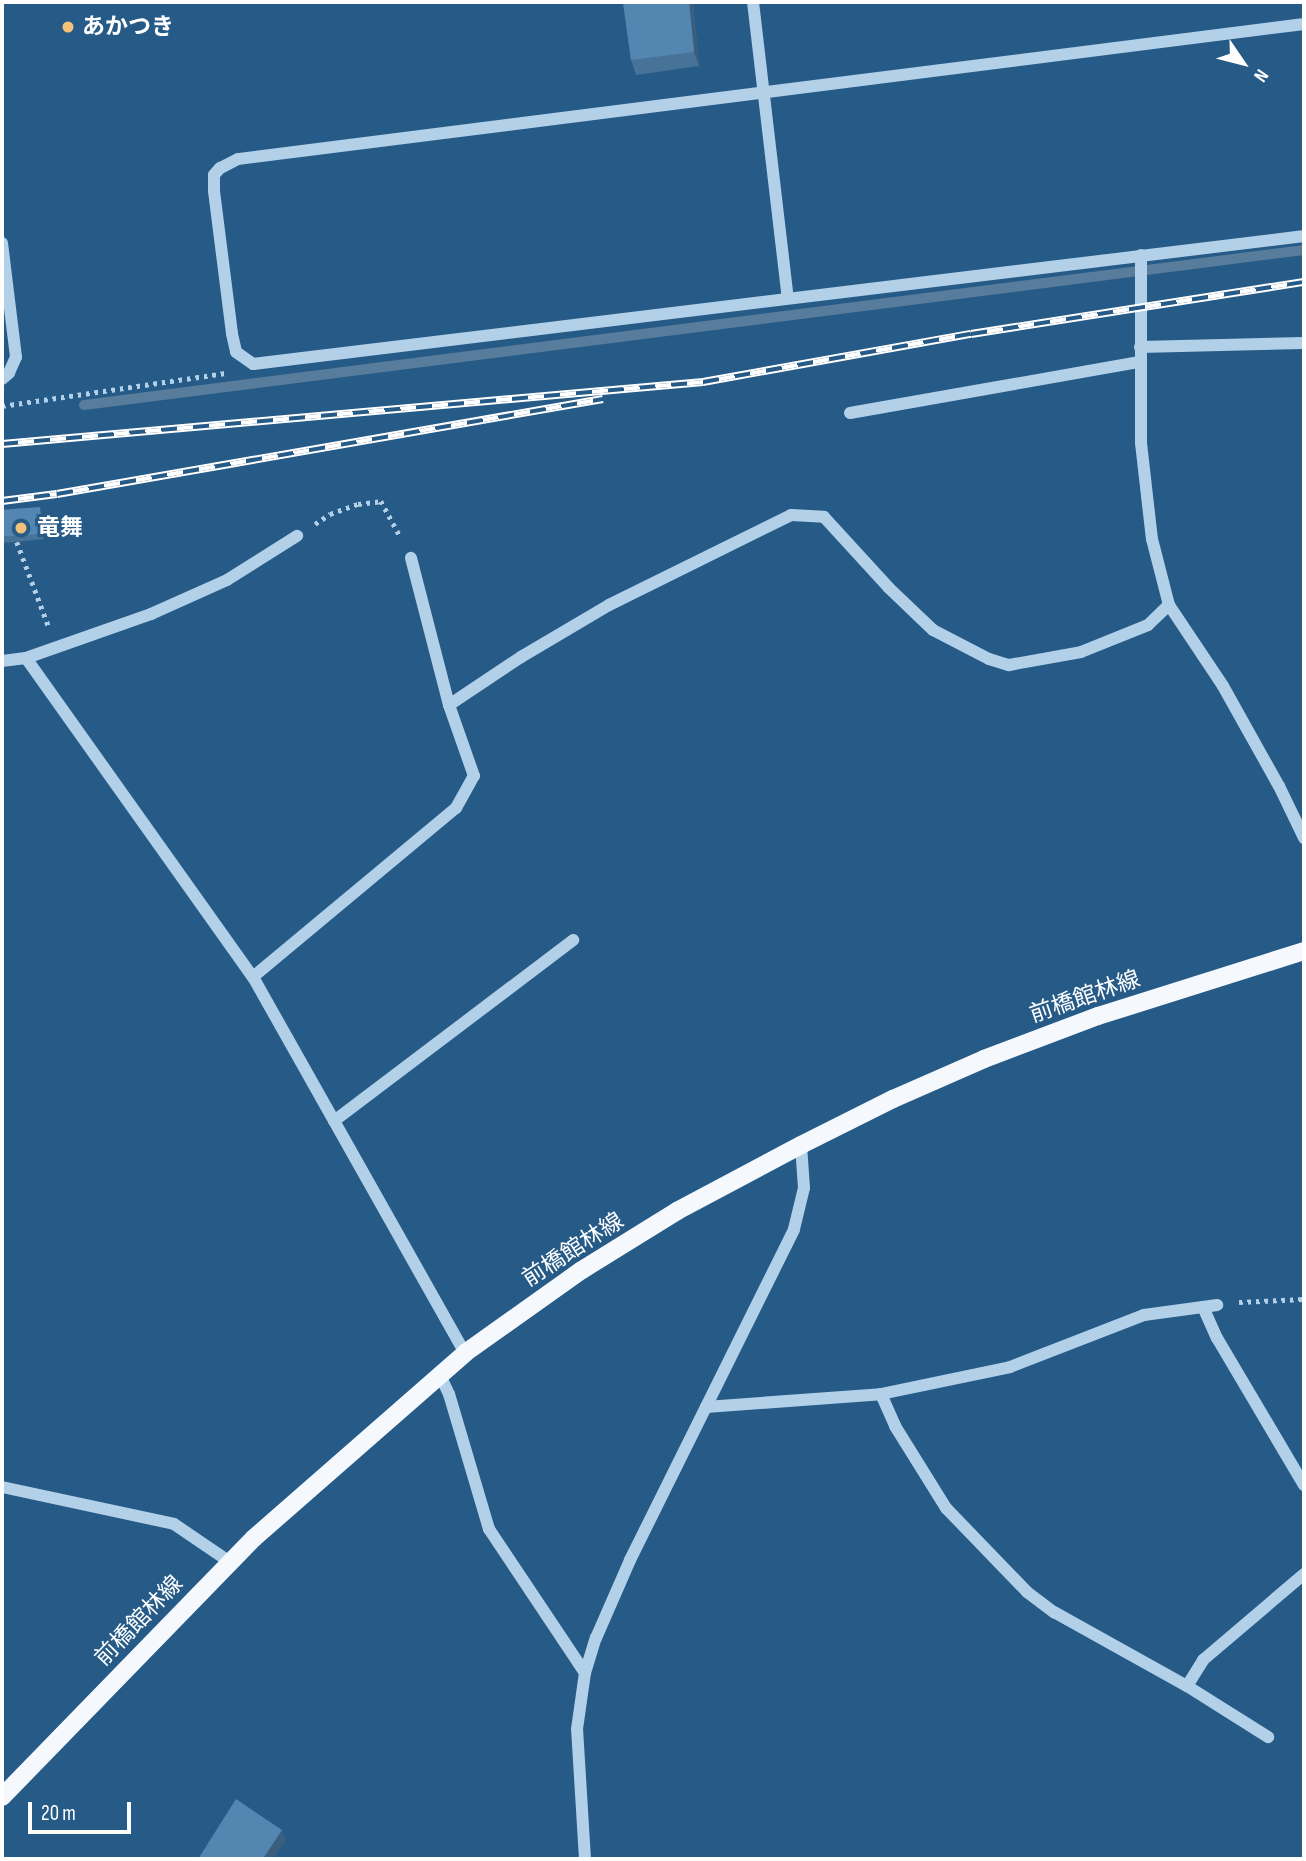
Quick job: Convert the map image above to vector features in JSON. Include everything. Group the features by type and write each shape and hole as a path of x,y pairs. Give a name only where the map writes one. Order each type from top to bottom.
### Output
{"main road":[{"name":"前橋館林線","path":"2,1797 230,1562 357,1445 465,1353 582,1270 677,1211 801,1146 984,1059 1111,1012 1304,951"}],"street":[{"path":"753,2 788,298"},
{"path":"1304,24 227,162 215,176 220,243 236,352 253,364 1304,236"},
{"path":"2,243 16,357 9,373 2,379"},
{"path":"1141,255 1141,443 1152,539 1169,605 1223,686 1279,786 1304,838"},
{"path":"1140,347 1304,342"},
{"path":"850,413 1140,362"},
{"path":"449,705 520,657 609,605 791,515 824,517 889,588 933,630 989,659 1009,665 1081,652 1148,625 1169,605"},
{"path":"2,661 26,658 164,609 227,580 297,536"},
{"path":"253,977 456,808 474,776 449,705 411,558"},
{"path":"26,658 253,977 465,1353"},
{"path":"334,1121 573,940"},
{"path":"585,1859 577,1729 585,1673 596,1638 630,1560 794,1229 804,1188 801,1146"},
{"path":"706,1407 881,1394 1010,1367 1144,1315 1217,1305"},
{"path":"1203,1307 1217,1338 1304,1485"},
{"path":"440,1375 449,1394 489,1529 585,1673"},
{"path":"881,1394 895,1426 946,1508 1027,1592 1054,1612 1187,1686 1268,1737"},
{"path":"2,1487 174,1524 230,1562"},
{"path":"1187,1686 1203,1660 1304,1574"}],"path":[{"path":"2,406 226,373 253,364"},
{"path":"297,536 330,514 358,504 381,501 411,558"},
{"path":"17,542 56,646"},
{"path":"1217,1305 1304,1299"}],"building":[{"path":"623,2 689,2 694,52 631,60"},
{"path":"40,507 42,534 4,537 2,510"},
{"path":"236,1799 282,1830 263,1859 198,1859"}],"waterway":[{"path":"84,405 1304,250"}],"railway":[{"path":"2,444 703,382 971,334 1304,282"},
{"path":"2,501 57,494 603,399"}],"place":[{"name":"あかつき","path":"68,27"},
{"name":"竜舞","path":"21,528"}]}
